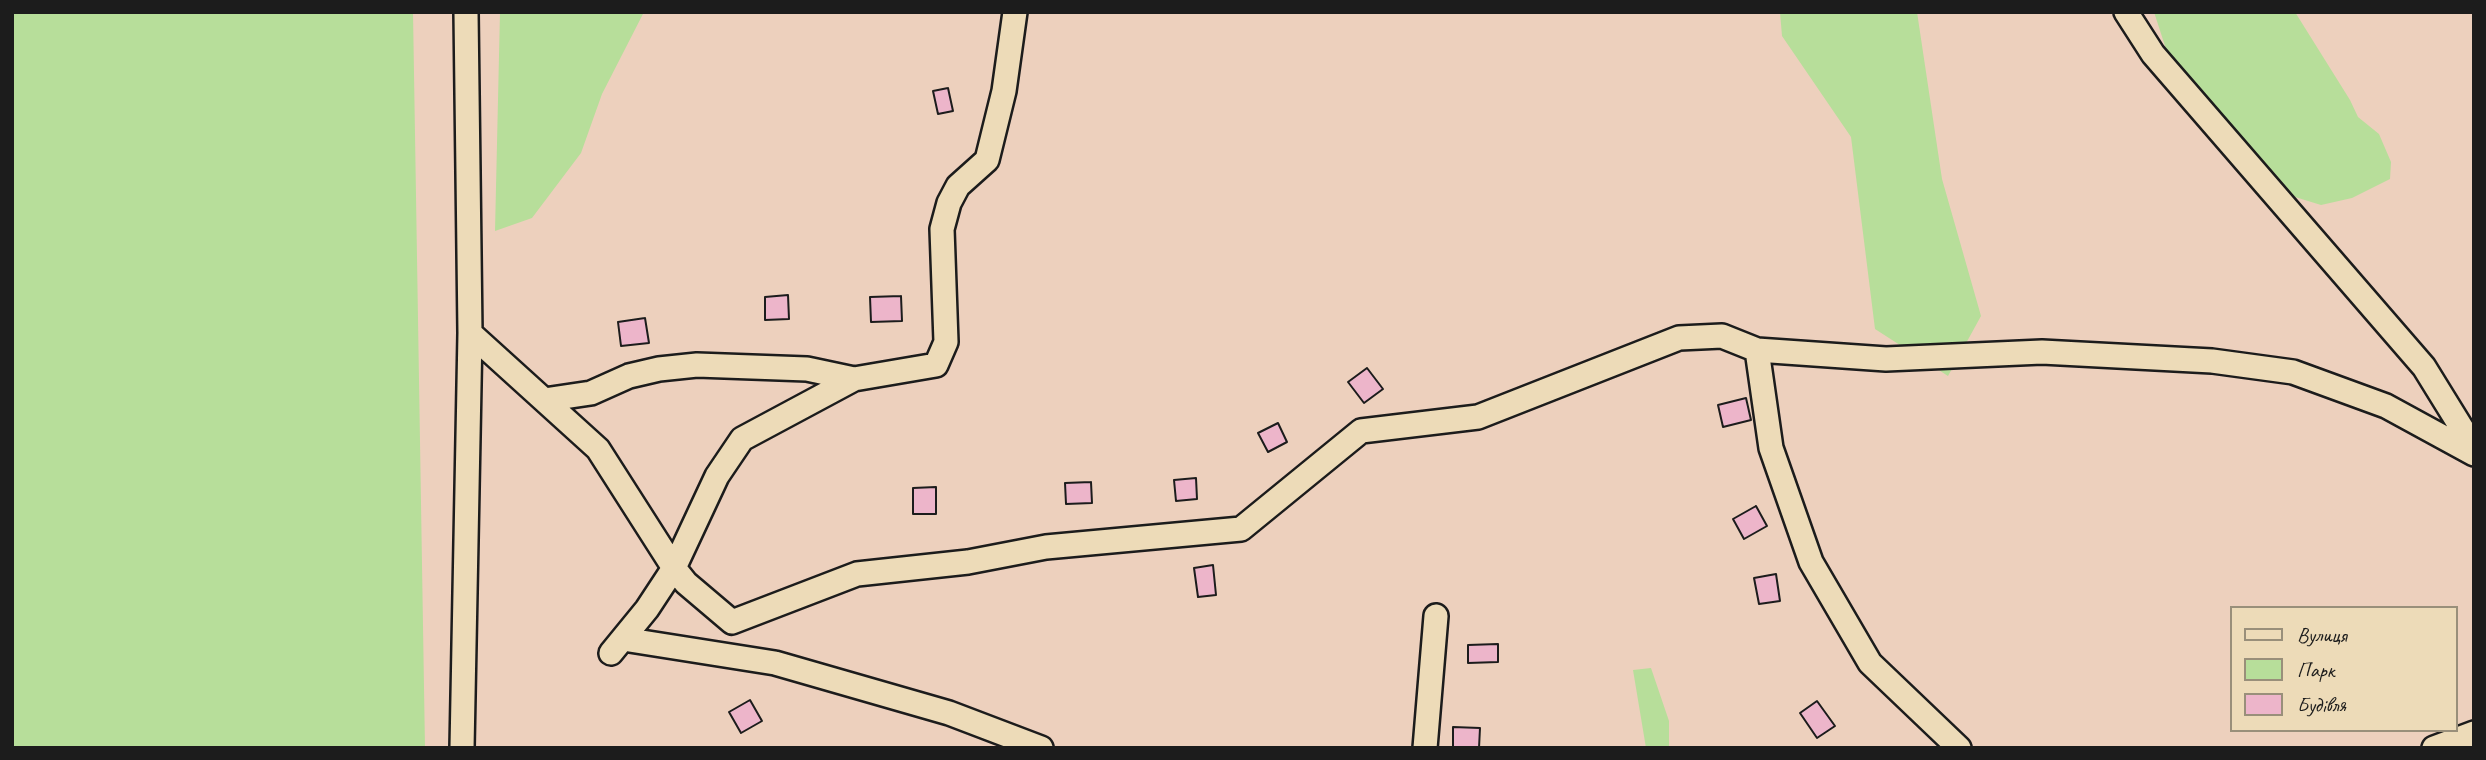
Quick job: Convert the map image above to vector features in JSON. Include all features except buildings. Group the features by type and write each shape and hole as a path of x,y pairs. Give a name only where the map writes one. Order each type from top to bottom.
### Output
{"street":[{"path":"462,748 470,333 467,12"},
{"path":"1015,12 1004,92 987,160 958,186 948,202 943,229 946,342 936,365 854,379 742,439 717,476 674,568 647,609 617,646 775,663 949,713 1041,748"},
{"path":"2126,12 2153,54 2424,367 2474,448"},
{"path":"2137,12 2153,54"},
{"path":"470,333 597,449 656,545 686,583 732,622 857,574 968,562 1046,547 1241,529 1361,431 1478,418 1679,338 1721,336 1757,350 1886,359 2042,352 2212,362 2293,372 2386,406 2474,453"},
{"path":"1757,350 1771,448 1811,562 1870,663 1959,748"},
{"path":"544,400 591,393 639,374 697,365 807,369 854,379"},
{"path":"1425,748 1436,616"},
{"path":"2434,748 2474,733"}],"green space":[{"path":"12,12 413,12 425,748 12,748"},
{"path":"500,12 644,12 602,94 581,153 532,218 495,231"},
{"path":"1780,12 1917,12 1942,179 1981,316 1948,376 1875,329 1851,137 1782,36"},
{"path":"2154,12 2295,12 2358,117 2379,134 2391,162 2390,179 2352,198 2321,205 2295,197 2166,49"},
{"path":"1651,668 1669,721 1669,748 1646,748 1633,670"}]}
